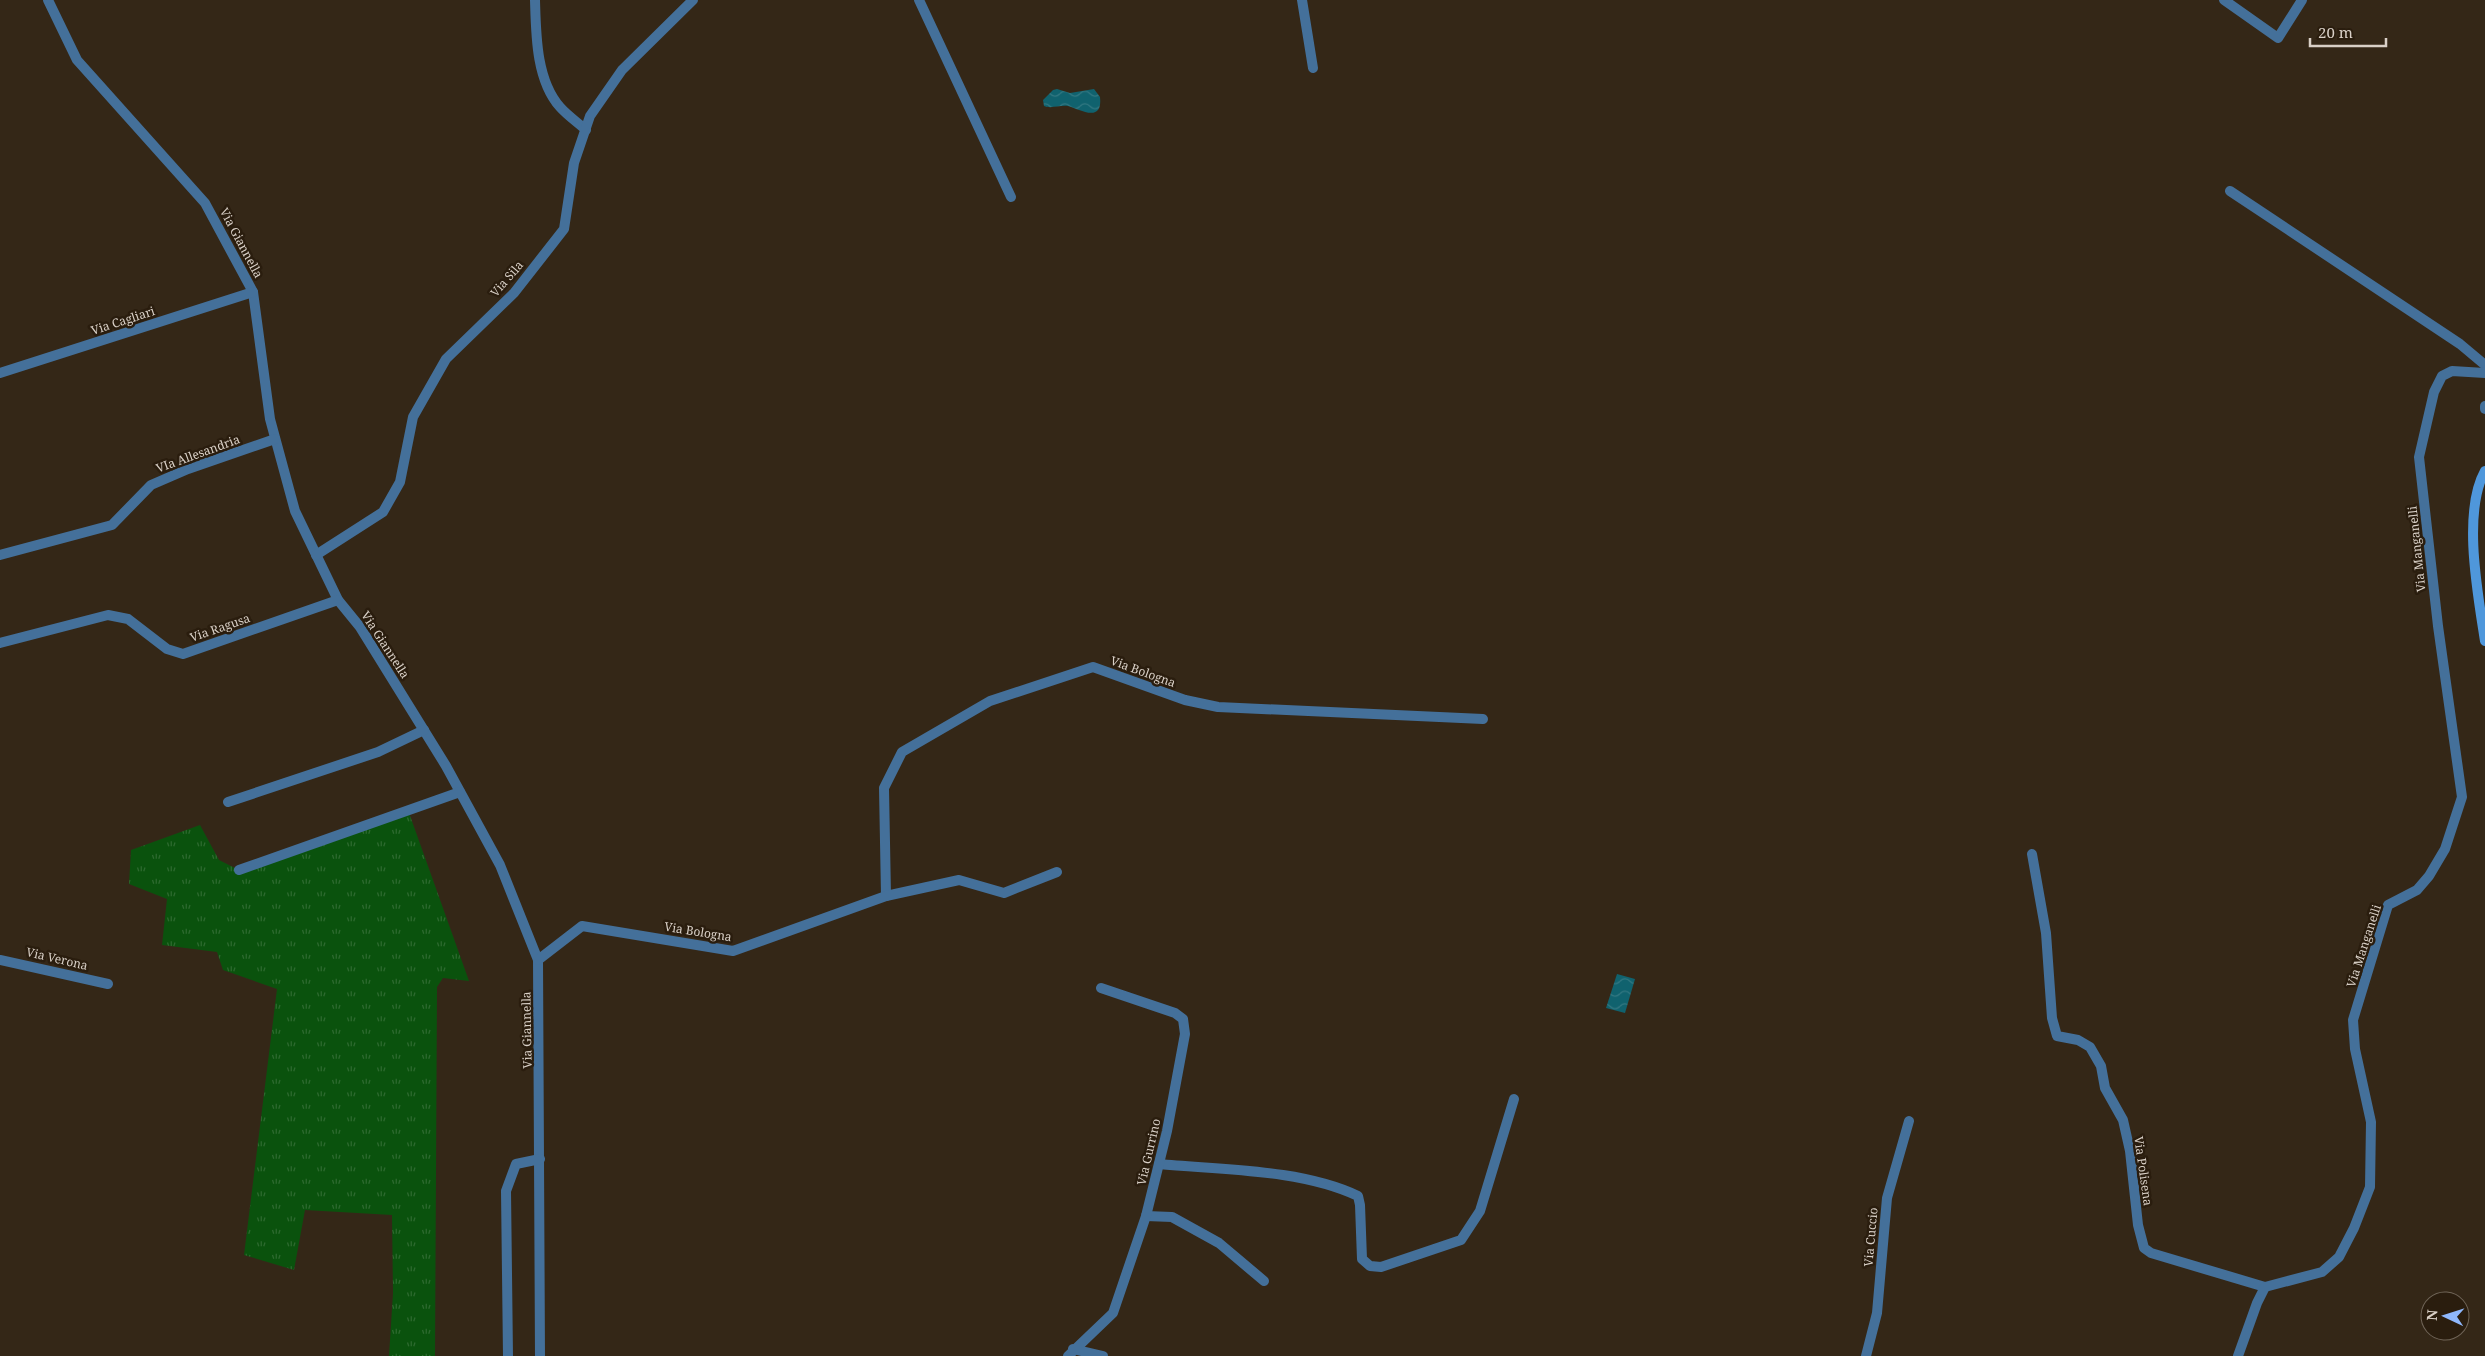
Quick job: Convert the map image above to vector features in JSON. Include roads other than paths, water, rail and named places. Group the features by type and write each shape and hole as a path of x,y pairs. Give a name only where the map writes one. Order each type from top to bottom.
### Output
{"street":[{"name":"Via Giannella","path":"48,0 78,60 205,203 253,292 270,419 295,511 338,600 360,627 424,730 500,865 538,960 540,1356"},
{"path":"535,0 537,46 544,77 559,106 586,130"},
{"name":"Via Sila","path":"316,555 383,512 400,482 413,417 446,360 514,293 564,230 574,163 590,116 622,70 693,0"},
{"path":"919,0 1011,197"},
{"path":"1302,0 1313,68"},
{"path":"2224,0 2278,38 2302,0"},
{"path":"2230,190 2460,344 2485,365"},
{"name":"Via Cagliari","path":"0,373 253,292"},
{"name":"Via Manganelli","path":"2265,1286 2322,1272 2339,1257 2354,1228 2370,1187 2371,1122 2355,1049 2353,1020 2388,905 2417,890 2428,876 2445,849 2462,797 2438,626 2420,457 2434,392 2442,376 2452,371 2485,373"},
{"name":"VIa Allesandria","path":"0,556 112,525 151,485 188,469 275,439"},
{"path":"2485,471 2472,518 2477,588 2485,642"},
{"name":"Via Ragusa","path":"0,643 108,615 128,619 167,649 183,654 338,600"},
{"name":"Via Bologna","path":"886,896 884,788 902,752 990,701 1093,667 1185,700 1218,707 1483,719"},
{"path":"228,802 378,752 424,730"},
{"path":"239,870 460,792"},
{"name":"Via Polisena","path":"2032,854 2046,933 2052,1018 2057,1036 2084,1042 2090,1046 2101,1066 2105,1088 2123,1120 2130,1151 2138,1225 2144,1248 2151,1253 2265,1286"},
{"name":"Via Bologna","path":"538,960 582,926 733,951 886,896 959,880 1004,893 1057,872"},
{"name":"Via Verona","path":"0,960 108,984"},
{"name":"Via Gurrino","path":"1070,1353 1113,1313 1146,1216 1159,1164 1185,1034 1183,1019 1175,1014 1101,988"},
{"path":"1159,1164 1311,1181 1358,1196 1362,1259 1370,1266 1380,1267 1461,1240 1480,1211 1514,1099"},
{"name":"Via Cuccio","path":"1866,1356 1877,1313 1888,1198 1909,1121"},
{"path":"508,1356 506,1191 516,1164 540,1159"},
{"path":"1146,1216 1172,1217 1219,1243 1264,1282"},
{"path":"2238,1356 2265,1286"},
{"path":"1070,1353 1103,1356"}],"water":[{"path":"1057,89 1070,93 1094,89 1100,97 1098,110 1094,113 1089,113 1068,106 1044,106 1043,100 1053,90"},
{"path":"1617,974 1635,979 1625,1013 1606,1008"}]}
